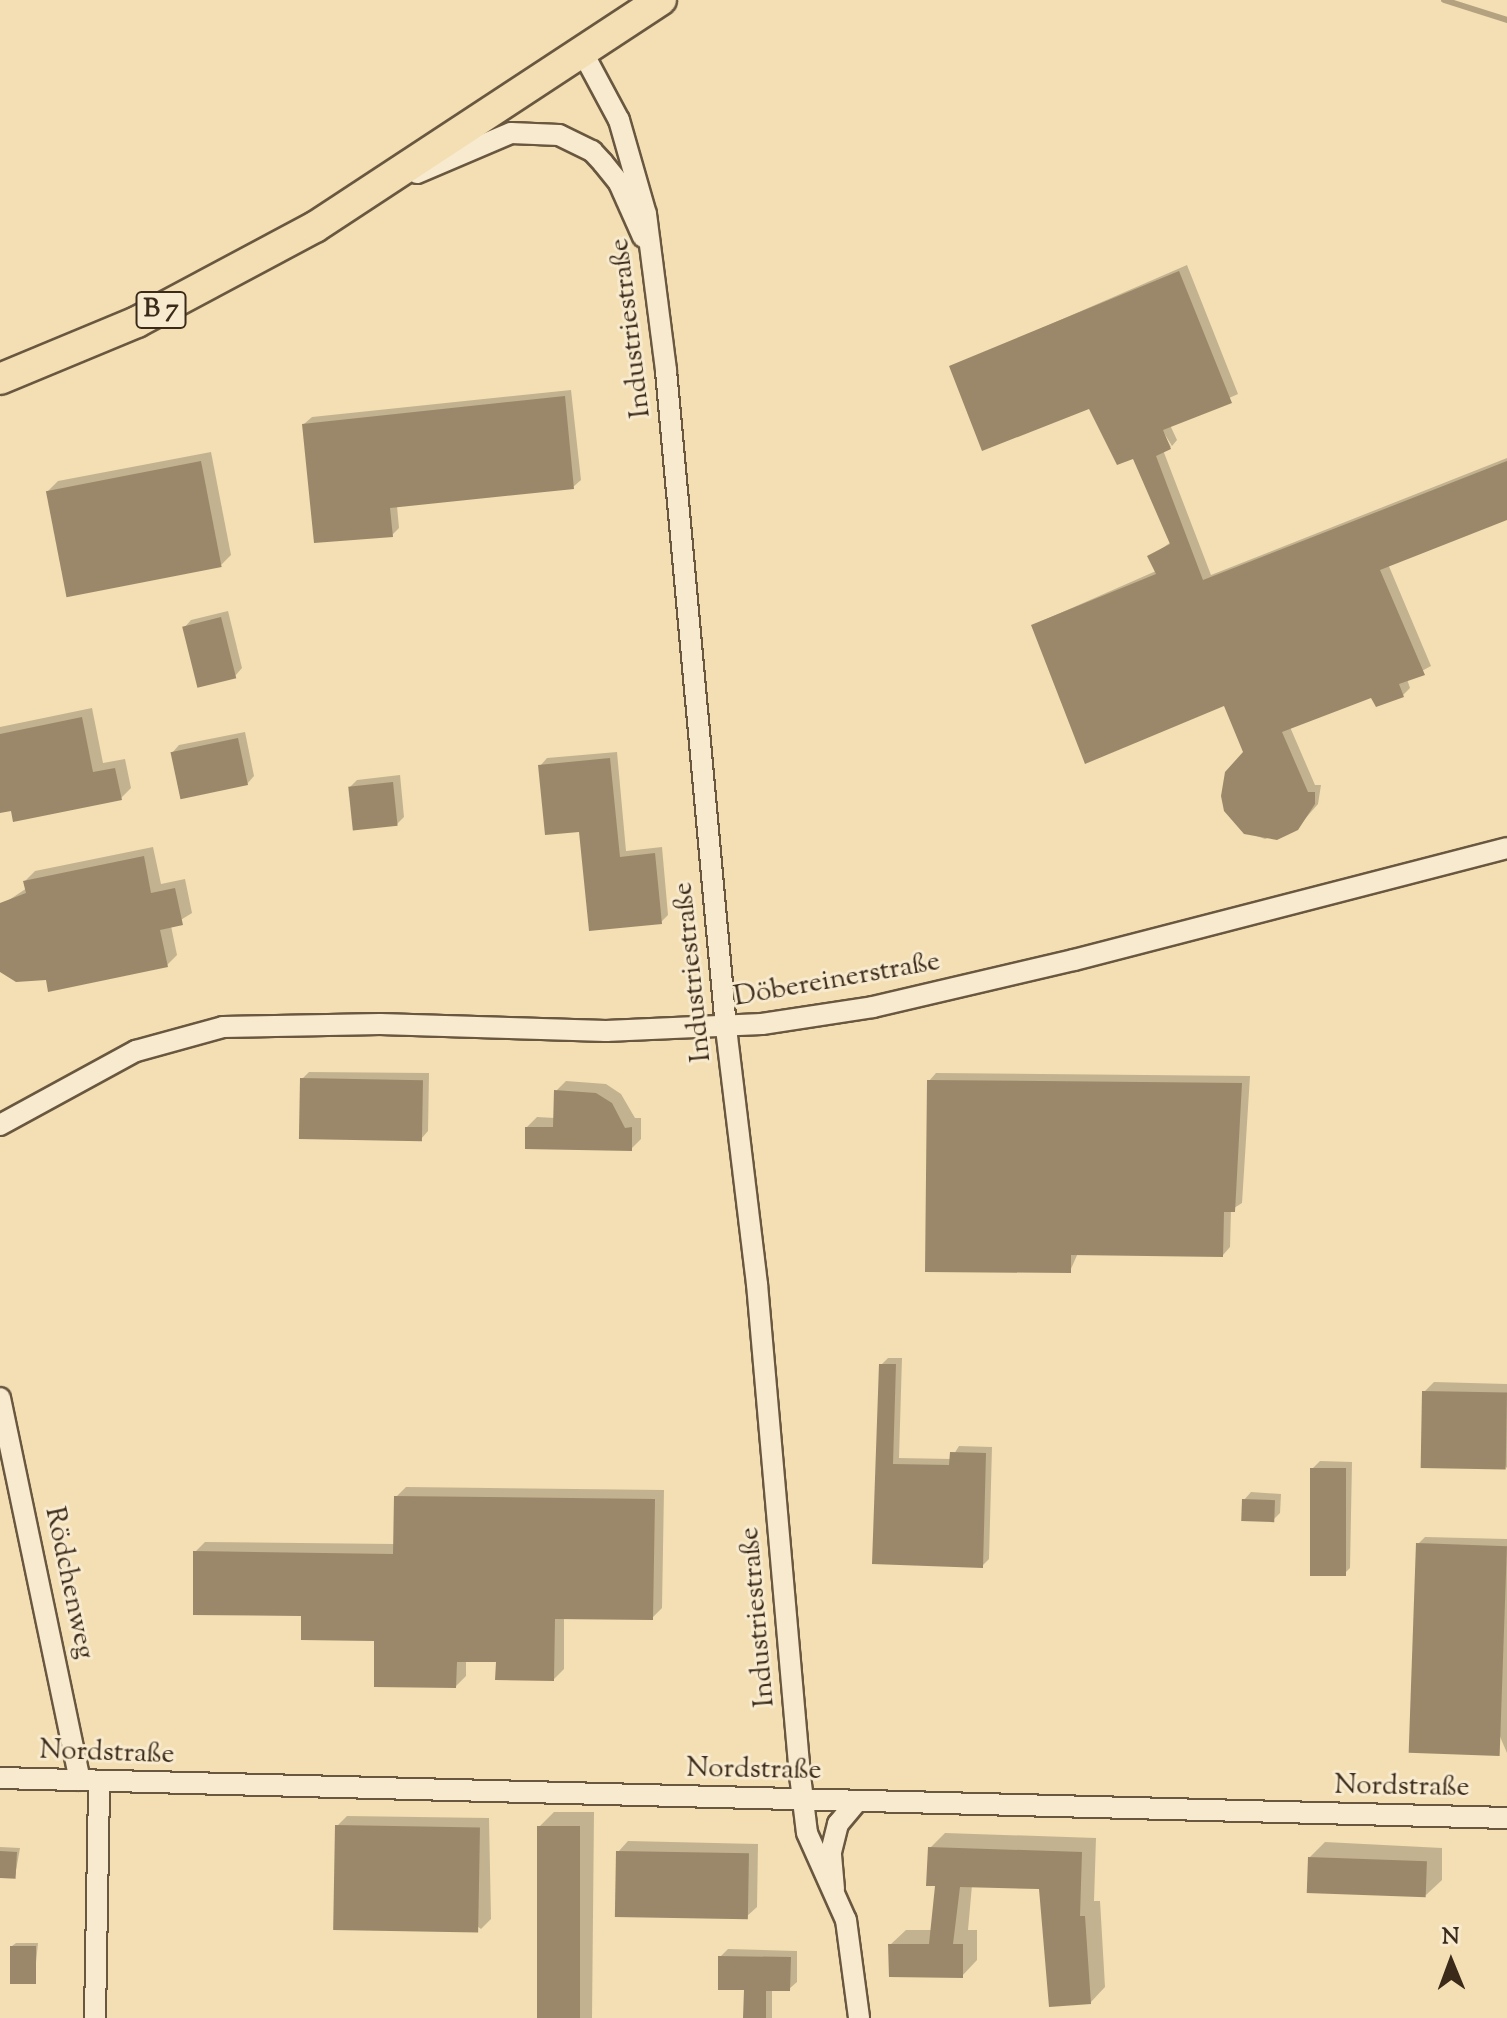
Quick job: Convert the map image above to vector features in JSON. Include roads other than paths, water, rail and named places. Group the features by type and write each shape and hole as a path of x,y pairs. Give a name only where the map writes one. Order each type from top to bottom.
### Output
{"main road":[{"name":"B 7","path":"0,379 199,291 371,194 661,0"}],"street":[{"name":"Industriestraße","path":"583,53 631,150 651,255 668,385 726,1028 757,1284 804,1800 818,1867 846,1920 859,2018"},
{"path":"371,194 511,133 559,135 592,151 611,173 651,255"},
{"name":"Döbereinerstraße","path":"0,1125 136,1051 223,1027 726,1028 873,1007 1504,852"},
{"name":"Rödchenweg","path":"0,1398 90,1780 95,2018"},
{"name":"Nordstraße","path":"0,1778 1507,1818"},
{"name":"Industriestraße","path":"834,1893 831,1852 838,1824 857,1801"}],"waterway":[{"path":"1444,0 1507,20"}]}
